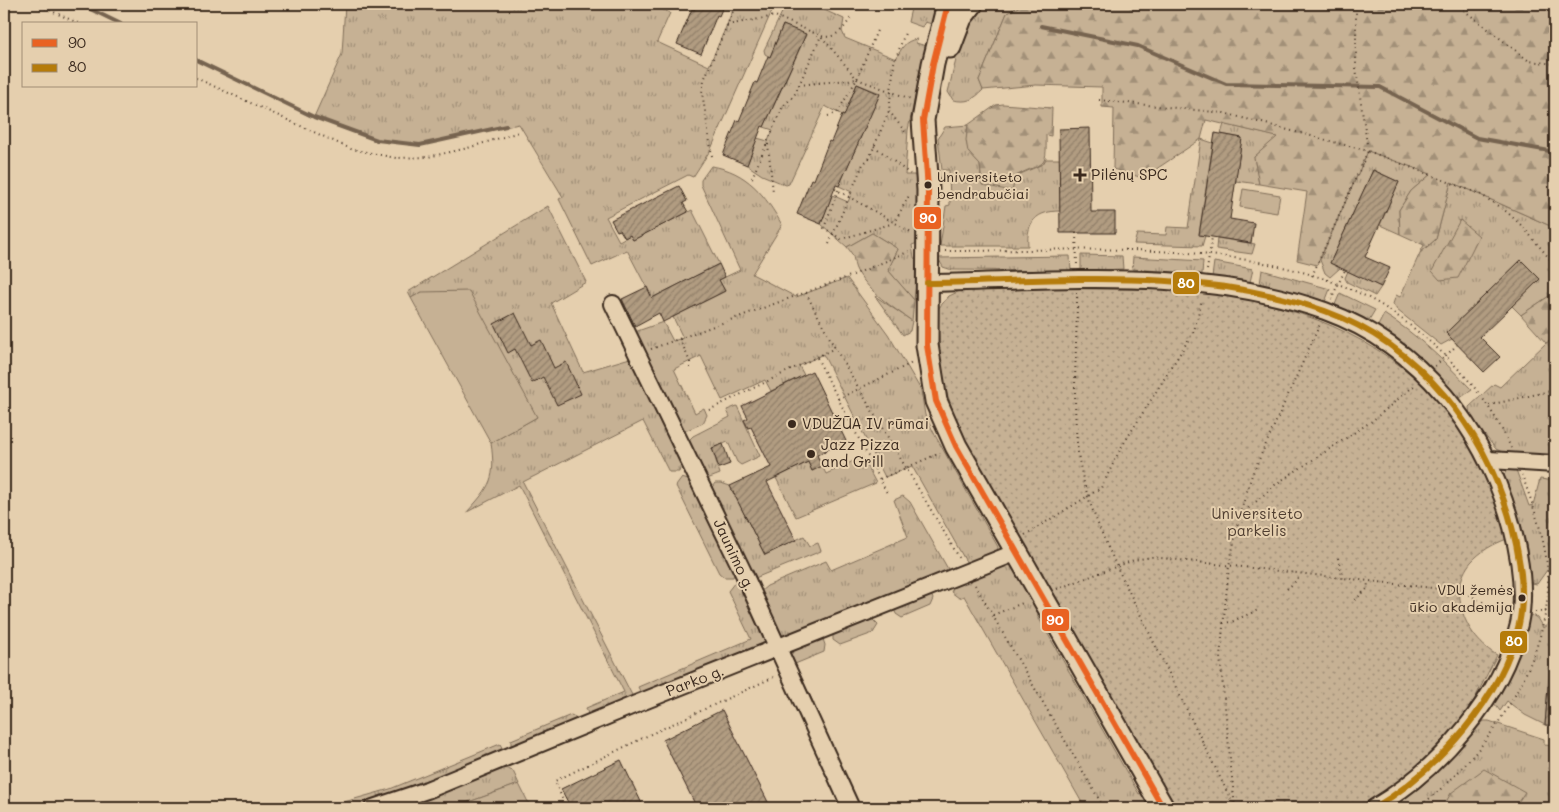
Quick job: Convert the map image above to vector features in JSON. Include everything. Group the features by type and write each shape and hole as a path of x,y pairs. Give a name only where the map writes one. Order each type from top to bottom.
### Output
{"main road":[{"path":"948,4 925,102 919,192 921,243 927,283 927,345 936,401 956,446 1163,808"},
{"path":"919,192 951,43 961,18 972,4"}],"street":[{"path":"927,283 1127,280 1205,284 1252,292 1326,312 1368,332 1393,348 1425,375 1456,410 1489,460 1504,498 1518,551 1521,573 1521,612 1507,661 1480,708 1448,748 1421,775 1394,796 1374,808"},
{"name":"Jaunimo g.","path":"613,304 744,574 851,808"},
{"path":"1489,460 1555,464"},
{"name":"Parko g.","path":"372,808 427,790 503,750 582,718 777,649 967,572 1015,548"}],"path":[{"path":"4,9 20,4"},
{"path":"36,4 76,22"},
{"path":"712,156 702,92 704,80 736,4"},
{"path":"1312,276 1368,151 1356,68 1356,4"},
{"path":"1456,4 1529,61 1555,64"},
{"path":"727,25 775,16 827,37 842,31 852,16"},
{"path":"828,116 837,113 857,78 878,28"},
{"path":"829,244 849,195 863,164 869,159 889,111 894,63 905,33"},
{"path":"821,36 857,78 891,92 925,102"},
{"path":"752,178 783,106 794,96 821,36"},
{"path":"798,85 857,78"},
{"path":"198,79 351,149 396,158 428,157 452,152 519,132"},
{"path":"1099,100 1224,114 1368,151 1480,194 1507,212 1523,227 1555,265"},
{"path":"889,111 912,140"},
{"path":"768,141 773,192"},
{"path":"874,146 910,174"},
{"path":"919,192 894,223 841,239 824,228 836,189 894,223 921,243 1076,251 1170,252 1257,262 1312,276 1358,293 1406,321 1446,356 1489,405 1517,461 1533,506 1543,546 1548,582 1543,628 1528,669 1500,718 1472,758 1455,776 1417,808"},
{"path":"1076,233 1076,423 1078,452 1088,496 1098,528 1234,807"},
{"path":"1015,548 1101,488 1121,448 1194,331 1205,284 1212,237"},
{"path":"638,354 806,293 908,251 921,243"},
{"path":"1234,807 1220,657 1229,567 1239,517 1252,475 1268,435 1345,270"},
{"path":"806,293 835,348 1104,808"},
{"path":"680,339 690,362 690,369"},
{"path":"1239,517 1276,484 1391,407 1457,345"},
{"path":"710,410 835,348"},
{"path":"817,358 887,493"},
{"path":"838,399 915,362"},
{"path":"1489,405 1555,390"},
{"path":"880,480 956,446"},
{"path":"992,615 1117,567 1152,557 1460,592 1476,597 1502,611 1545,613 1555,611"},
{"path":"1338,558 1343,580"},
{"path":"1287,589 1297,580 1298,574"},
{"path":"1356,600 1367,589 1368,583"},
{"path":"1223,623 1231,622 1258,610"},
{"path":"566,808 555,781 787,671"}],"green space":[{"path":"345,4 651,4 670,13 657,42 709,66 736,4 775,4 711,149 693,177 688,175 606,217 619,241 630,235 633,240 692,210 719,264 652,298 627,250 592,266 559,199 563,197 519,124 420,145 377,140 314,117 342,54"},
{"path":"786,4 811,4 844,19 842,31 845,38 896,59 909,41 917,39 916,43 926,46 908,130 905,175 915,175 920,205 920,242 912,245 914,258 919,260 914,300 888,270 898,249 872,233 847,247 821,224 832,195 848,202 852,192 839,186 880,93 857,84 844,116 825,106 789,184 786,185 762,175 747,165 757,138 768,141 773,130 764,127 806,35 783,25 770,57 765,54 764,50"},
{"path":"912,4 938,4 932,24 925,22 922,27 908,22"},
{"path":"985,4 1024,4 1007,13 979,80 983,90 969,100 953,100 948,92 965,31 977,11"},
{"path":"1024,4 1555,4 1555,228 1451,182 1436,239 1420,253 1424,245 1400,234 1399,210 1411,191 1431,174 1368,151 1317,265 1297,260 1307,192 1259,184 1254,157 1277,137 1206,120 1201,139 1143,178 1113,169 1114,108 1102,107 1102,87 1036,85 983,90 979,80 1007,13"},
{"path":"996,105 1052,108 1051,136 1046,135 1046,155 1044,160 1038,166 1016,176 1012,191 982,185 980,165 968,152 966,140 968,125"},
{"path":"1224,124 1278,137 1254,157 1259,184 1235,181 1242,138 1221,134"},
{"path":"968,125 967,143 969,151 980,165 981,177 1012,190 1016,176 1043,164 1046,159 1060,159 1060,211 1045,213 1035,219 1029,230 1028,246 940,246 946,206 950,205 949,170 942,170 938,138 945,127"},
{"path":"1201,139 1213,143 1199,234 1205,236 1202,246 1134,244 1137,234 1166,235 1167,227 1188,228"},
{"path":"1368,151 1431,174 1411,191 1399,210 1400,234 1380,225 1399,182 1373,170 1330,263 1340,268 1330,277 1325,273 1320,260"},
{"path":"711,166 735,173 745,179 762,195 782,225 752,274 796,297 847,278 888,334 921,390 925,415 998,547 997,552 969,567 912,466 885,477 823,354 799,366 804,375 771,391 765,380 722,400 701,356 674,369 695,413 704,408 707,415 703,423 685,431 678,429 632,333 663,322 673,341 683,338 673,317 725,291 719,280 740,270 701,185 701,180"},
{"path":"1451,182 1555,228 1555,292 1521,315 1512,306 1540,279 1521,260 1446,333 1452,339 1441,345 1397,310 1393,304 1396,295 1400,297 1420,253 1436,239"},
{"path":"1243,189 1280,195 1277,213 1240,207"},
{"path":"548,206 586,282 551,303 583,372 630,358 681,465 679,472 669,472 643,421 523,482 634,699 593,716 588,714 586,708 624,692 519,485 467,512 482,495 490,481 493,465 491,443 537,417 422,292 411,298 408,292"},
{"path":"1460,220 1479,236 1458,278 1440,280 1432,271"},
{"path":"872,233 898,249 888,270 914,300 912,321 875,293 857,271 853,257 847,247"},
{"path":"1217,238 1255,244 1252,254 1216,249"},
{"path":"1081,255 1122,256 1123,269 1081,271"},
{"path":"1070,256 1071,271 952,270 943,267 938,258"},
{"path":"1133,257 1203,261 1202,274 1132,269"},
{"path":"1214,262 1253,269 1250,282 1212,277"},
{"path":"1262,270 1330,289 1325,302 1260,284"},
{"path":"1348,271 1381,287 1375,296 1347,282 1345,278"},
{"name":"Universiteto parkelis","path":"1053,288 1196,291 1230,296 1285,309 1348,333 1376,349 1403,368 1427,389 1449,413 1468,441 1488,479 1507,539 1488,548 1471,562 1464,574 1460,587 1463,613 1469,626 1476,638 1497,655 1470,708 1453,729 1414,769 1394,786 1356,808 1174,808 1060,604 961,434 942,379 937,310 949,296 962,290"},
{"path":"469,291 537,417 491,443 411,298 422,292"},
{"path":"1555,292 1555,338 1546,343 1521,315"},
{"path":"1340,293 1375,310 1369,320 1365,321 1334,307"},
{"path":"875,296 912,321 910,331 903,335"},
{"path":"1384,314 1441,359 1472,390 1460,398 1419,358 1379,330 1378,326"},
{"path":"1555,338 1555,456 1504,453 1496,449 1470,417 1469,407 1494,384 1500,387 1546,343"},
{"path":"737,406 760,456 741,465 737,462 728,442 712,448 720,474 707,479 687,442 693,436 730,417 727,410"},
{"path":"862,457 876,483 796,517 776,478 808,462 812,471 822,466 826,474"},
{"path":"1515,467 1529,506 1533,505 1540,479 1555,481 1555,578 1547,570 1537,584 1531,583 1529,578 1524,535 1504,475 1508,468"},
{"path":"682,478 688,480 735,573 733,577 724,577 719,573 676,486"},
{"path":"715,483 730,486 765,555 804,536 810,546 818,543 821,551 755,578 751,575 710,490"},
{"path":"903,496 910,502 948,569 945,574 783,637 761,595 761,591 767,586 826,561 831,570 908,537 894,500"},
{"path":"1010,563 1015,566 1041,613 1037,615 1139,794 1143,792 1150,808 1085,808 964,596 959,598 951,592 955,584"},
{"path":"735,582 741,585 766,640 761,647 642,695 638,687 751,639 728,591"},
{"path":"931,594 933,599 930,606 902,618 896,614 894,609"},
{"path":"1532,615 1537,618 1543,628 1555,619 1555,661 1550,661 1545,725 1525,715 1507,701 1500,711 1494,703 1527,618"},
{"path":"871,618 878,625 873,633 840,645 833,640 833,632"},
{"path":"819,638 823,639 825,645 824,652 795,664 814,704 810,705 789,661 790,656 796,649"},
{"path":"571,715 577,718 575,722 514,748 511,745 511,740"},
{"path":"1484,721 1544,739 1544,745 1555,746 1555,808 1514,808 1524,792 1446,802 1451,808 1391,808 1424,784"},
{"path":"500,744 504,751 352,808 323,808 390,789"},
{"path":"498,768 513,771 519,784 452,808 397,808"},
{"path":"1484,769 1525,792 1514,808 1451,808 1446,802 1451,793"},
{"path":"519,784 531,808 452,808"}],"building":[{"path":"697,4 724,4 719,16 717,15 701,54 677,44 692,9 694,10"},
{"path":"783,25 806,34 764,127 762,126 747,165 723,155 737,120 739,121 768,56 770,57"},
{"path":"857,84 880,94 839,186 836,185 821,224 797,214 811,179 814,180 829,141 831,142 842,115 844,116"},
{"path":"1090,128 1091,212 1115,212 1115,233 1060,233 1059,129"},
{"path":"1215,133 1242,138 1230,219 1254,223 1251,243 1199,235"},
{"path":"1373,170 1399,182 1365,257 1390,268 1381,287 1330,263"},
{"path":"679,186 687,201 683,203 688,212 633,240 630,235 625,238 620,230 617,231 611,220"},
{"path":"1521,260 1540,279 1480,337 1500,357 1484,372 1446,333"},
{"path":"719,264 725,277 719,280 725,291 663,322 659,313 635,326 622,299 647,287 652,298"},
{"path":"515,313 531,345 541,340 554,368 566,362 581,394 557,405 543,377 532,383 515,349 508,353 494,324"},
{"name":"VDUŽŪA IV rūmai","path":"812,371 846,441 817,455 822,466 812,471 808,462 767,482 796,540 765,555 730,486 771,467 751,427 748,428 744,420 748,418 742,406"},
{"path":"723,444 730,464 719,468 712,448"},
{"path":"1548,686 1555,686 1555,726 1545,725"},
{"path":"722,710 771,808 697,808 663,740"},
{"path":"621,760 644,808 571,808 561,789"}],"waterway":[{"path":"80,4 117,22"},
{"path":"1041,26 1138,46 1226,84 1380,87 1477,138 1555,152"},
{"path":"198,61 314,117 377,140 420,145 506,126"}],"transit line":[{"name":"90","path":"948,4 933,64 923,120 928,190 927,345 936,401 956,446 1163,808"},
{"name":"80","path":"927,283 1128,279 1228,287 1277,297 1325,311 1360,326 1391,346 1420,369 1445,396 1467,425 1485,457 1500,491 1512,527 1520,563 1522,587 1519,624 1511,652 1483,705 1444,753 1421,774 1374,808"}],"place":[{"name":"Pilėnų SPC","path":"1080,175"},
{"name":"Universiteto bendrabučiai","path":"928,185"},
{"name":"VDUŽŪA IV rūmai","path":"792,424"},
{"name":"Jazz Pizza and Grill","path":"811,454"},
{"name":"VDU žemės ūkio akademija","path":"1522,598"}]}
